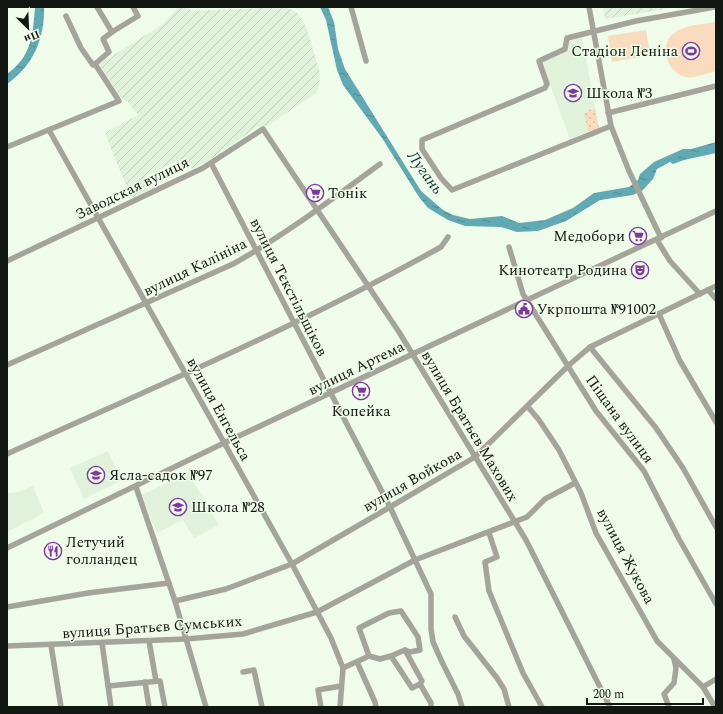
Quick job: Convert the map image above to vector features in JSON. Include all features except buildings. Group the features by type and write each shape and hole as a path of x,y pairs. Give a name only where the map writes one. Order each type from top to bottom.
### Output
{"street":[{"path":"97,7 112,32"},
{"path":"95,64 109,52 103,39 138,16 133,7"},
{"path":"351,7 366,61"},
{"path":"589,7 611,126 622,154 650,214 659,239 670,261 700,294"},
{"path":"611,126 452,190 441,178 422,150 422,140 544,88 547,84 539,60 565,49 567,38 636,21 715,7"},
{"path":"7,147 119,101 95,64 93,65 81,48 66,16"},
{"path":"608,113 716,86"},
{"name":"Заводская вулиця","path":"7,261 211,163 263,129"},
{"name":"вулиця Братьєв Махових","path":"263,129 370,287 526,540 610,707"},
{"name":"вулиця Енгельса","path":"49,130 97,219 186,373 292,564 331,638 343,668 340,707"},
{"name":"вулиця Тєкстільщіков","path":"211,163 390,507 431,594 431,629 433,642 458,694 462,707"},
{"name":"вулиця Калініна","path":"7,365 233,264 257,250 318,209 380,164"},
{"name":"вулиця Артема","path":"7,548 136,487 224,443 716,212"},
{"path":"7,454 295,324 370,287 442,247 448,237"},
{"name":"Піщана вулиця","path":"509,247 523,294 596,411 644,471 679,539 716,604"},
{"name":"вулиця Войкова","path":"175,601 226,589 292,564 476,457 568,366 590,347 716,286"},
{"path":"708,290 716,299"},
{"path":"659,314 680,361 716,422"},
{"path":"590,347 656,428 683,468 716,527"},
{"name":"вулиця Жукова","path":"528,407 539,420 559,450 576,482 600,540 658,641 703,687 715,707"},
{"name":"вулиця Братьєв Сумських","path":"7,646 186,640 243,634 317,612 415,560 489,533 527,517 545,499 576,482"},
{"path":"136,487 175,601 206,707"},
{"path":"489,533 497,557 485,562 489,591 523,673 542,707"},
{"path":"7,607 88,593 168,583"},
{"path":"343,668 369,656 380,659 405,650 410,652 420,650 418,636 401,611 389,613 359,628 369,656"},
{"path":"455,617 464,636 498,678 504,689 509,707"},
{"path":"149,641 156,680"},
{"path":"102,643 111,707"},
{"path":"51,645 61,707"},
{"path":"405,650 422,680 420,684 431,703 431,707"},
{"path":"391,656 412,688 420,684"},
{"path":"669,707 664,694 674,683 676,668 674,658"},
{"path":"357,662 376,707"},
{"path":"243,672 254,670 262,707"},
{"path":"108,686 156,680 160,681 165,707"},
{"path":"703,687 716,680"},
{"path":"145,682 149,707"},
{"path":"322,707 318,690 341,686"}],"shaded area":[{"path":"178,7 187,7 192,11 285,7 295,11 302,19 307,30 320,73 319,88 316,93 266,127 264,125 260,128 258,126 205,163 192,169 186,157 145,176 151,189 131,198 105,133 138,115 128,102 120,97 100,66 101,63 163,24"},
{"path":"603,7 677,7 605,19"},
{"name":"Стадіон Леніна","path":"716,22 716,71 693,77 686,77 679,74 674,70 667,58 666,44 669,38 678,30 683,28"},
{"path":"646,30 650,55 612,62 608,36"},
{"name":"Школа №3","path":"581,32 599,128 570,139 540,57 562,48 565,36"},
{"path":"595,109 599,128 588,132 584,114 588,110"},
{"name":"Ясла-садок №97","path":"108,451 121,481 84,499 70,468"},
{"name":"Школа №28","path":"188,473 219,525 194,538 183,520 157,533 142,495"},
{"path":"33,486 44,513 7,532 7,493 19,492"}],"water":[{"path":"35,7 44,7 44,18 40,40 36,50 24,69 7,84 7,74 21,60 29,45 32,36"},
{"path":"320,7 328,7 334,22 338,49 345,69 421,191 443,210 453,215 470,219 502,216 519,223 545,220 573,208 594,193 629,187 638,180 640,174 654,162 683,149 691,149 716,142 716,153 673,164 670,162 657,169 653,179 643,190 633,195 600,200 566,221 538,231 517,232 501,227 465,226 448,220 428,208 419,197 382,138 343,85 337,70 326,20"}],"place":[{"name":"Стадіон Леніна","path":"691,51"},
{"name":"Школа №3","path":"573,93"},
{"name":"Тонік","path":"315,193"},
{"name":"Медобори","path":"638,236"},
{"name":"Кинотеатр Родина","path":"640,270"},
{"name":"Укрпошта №91002","path":"524,309"},
{"name":"Копейка","path":"361,391"},
{"name":"Ясла-садок №97","path":"96,475"},
{"name":"Школа №28","path":"178,507"},
{"name":"Летучий голландец","path":"53,551"}],"water label":[{"name":"Лугань","path":"426,172"}]}
